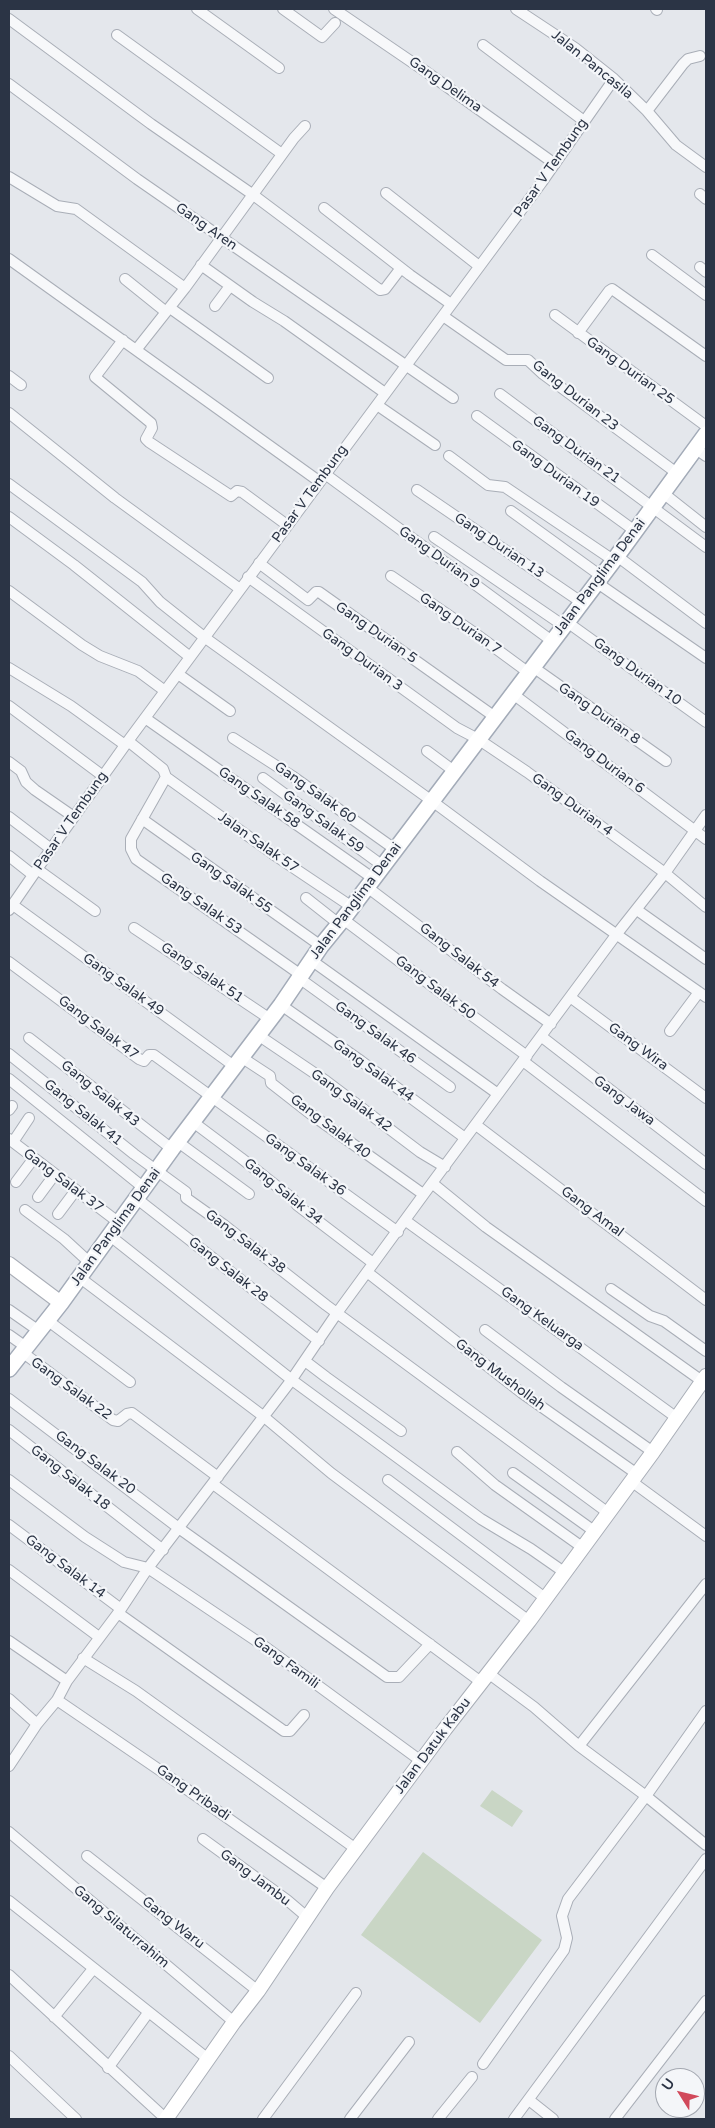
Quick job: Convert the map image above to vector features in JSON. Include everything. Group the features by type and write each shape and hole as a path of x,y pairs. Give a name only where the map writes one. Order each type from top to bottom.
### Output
{"main road":[{"name":"Jalan Panglima Denai","path":"9,1369 61,1303 113,1229 281,1005 321,946 396,850 653,506 678,474 701,453 706,434"}],"street":[{"path":"197,9 279,68"},
{"path":"284,9 322,37 335,24"},
{"name":"Gang Delima","path":"334,9 555,164"},
{"name":"Jalan Pancasila","path":"516,9 575,48 614,79 647,111 676,145 706,167"},
{"path":"9,19 151,124 252,194 380,290 385,289 401,268"},
{"path":"117,35 282,154"},
{"path":"483,45 584,121"},
{"path":"647,111 688,59 700,56"},
{"name":"Pasar V Tembung","path":"10,908 50,848 555,164 614,79"},
{"name":"Gang Aren","path":"9,84 137,179 453,398"},
{"path":"136,350 185,288 252,194 305,126"},
{"path":"9,177 57,206 76,209 185,288"},
{"path":"386,193 479,266"},
{"path":"324,208 451,304"},
{"path":"652,255 706,294"},
{"name":"Gang Durian 9","path":"9,259 552,641"},
{"path":"201,265 385,393"},
{"path":"125,278 168,310 268,378"},
{"path":"215,306 230,286"},
{"path":"578,333 608,291 612,289 706,356"},
{"name":"Gang Durian 25","path":"555,315 706,426"},
{"name":"Gang Durian 23","path":"443,316 506,360 528,360 543,374 678,474"},
{"path":"123,340 95,377 151,423 152,428 146,439 230,496 237,492 242,492 287,525"},
{"path":"9,376 21,385"},
{"name":"Gang Durian 21","path":"500,394 706,547"},
{"path":"377,404 435,445"},
{"path":"9,413 115,498 240,589"},
{"name":"Gang Durian 19","path":"477,416 635,531"},
{"path":"449,456 488,485 505,487 615,558 706,624"},
{"path":"9,484 142,582 160,602 204,638 432,801 616,936 703,995 670,1031"},
{"name":"Gang Durian 13","path":"417,490 581,602"},
{"path":"663,493 706,527"},
{"path":"511,511 706,658"},
{"path":"9,517 74,564 190,656"},
{"name":"Gang Durian 10","path":"434,537 565,624 706,722"},
{"name":"Gang Durian 5","path":"259,563 308,600 316,592 319,592 495,717"},
{"name":"Gang Durian 7","path":"391,576 531,670"},
{"name":"Gang Durian 3","path":"248,578 457,728 478,739"},
{"path":"9,591 82,645 100,656 138,672 165,691"},
{"name":"Jalan Salak 57","path":"9,668 72,706 158,765 164,771 166,777 273,854 345,917"},
{"name":"Gang Durian 8","path":"531,670 666,761"},
{"path":"178,674 230,711"},
{"name":"Gang Durian 6","path":"513,694 706,839"},
{"path":"9,706 103,776"},
{"name":"Gang Salak 58","path":"145,718 370,883"},
{"name":"Gang Salak 60","path":"233,738 292,776 396,850"},
{"name":"Gang Durian 4","path":"478,739 527,772 665,874 706,907"},
{"path":"427,751 454,771"},
{"path":"9,762 21,771 26,782 35,790 74,817"},
{"name":"Gang Salak 53","path":"166,777 131,839 132,849 136,858 300,976"},
{"name":"Gang Salak 59","path":"263,778 383,866"},
{"path":"9,1766 37,1724 56,1700 66,1681 120,1611 148,1568 180,1529 263,1416 292,1380 337,1313 432,1183 542,1038 570,997 665,874 706,815"},
{"path":"9,817 50,848"},
{"name":"Gang Salak 55","path":"142,819 321,946"},
{"path":"9,856 95,912"},
{"name":"Gang Salak 54","path":"370,883 502,989 551,1024"},
{"path":"306,898 345,917"},
{"name":"Gang Salak 49","path":"10,908 238,1061"},
{"path":"636,910 706,959"},
{"name":"Gang Salak 50","path":"345,917 706,1201"},
{"name":"Gang Salak 51","path":"134,928 270,1019"},
{"path":"312,960 498,1094"},
{"name":"Gang Salak 47","path":"9,962 139,1059 144,1061 149,1055 154,1055 212,1097"},
{"name":"Gang Salak 46","path":"300,976 450,1087"},
{"name":"Gang Wira","path":"570,997 706,1098"},
{"name":"Gang Salak 44","path":"281,1005 361,1060 465,1138"},
{"name":"Gang Salak 42","path":"258,1035 326,1081 420,1152 445,1167"},
{"name":"Gang Salak 43","path":"29,1038 175,1146 249,1194"},
{"name":"Gang Jawa","path":"542,1038 706,1164"},
{"name":"Gang Salak 41","path":"9,1054 156,1171"},
{"name":"Gang Salak 40","path":"238,1061 270,1076 271,1083 312,1115 424,1194"},
{"name":"Gang Salak 28","path":"9,1079 140,1193 319,1341"},
{"name":"Gang Salak 36","path":"212,1097 398,1232"},
{"path":"11,1141 29,1118"},
{"name":"Gang Salak 34","path":"193,1122 293,1199 297,1205 370,1268"},
{"name":"Gang Amal","path":"476,1125 706,1300"},
{"name":"Gang Salak 37","path":"11,1141 76,1190 113,1229 292,1380 481,1519 531,1549 564,1572"},
{"path":"16,1182 34,1158"},
{"name":"Gang Salak 38","path":"156,1171 186,1192 186,1198 337,1313 607,1512"},
{"path":"38,1197 55,1174"},
{"path":"432,1183 486,1226 704,1379"},
{"path":"58,1214 76,1190"},
{"path":"25,1210 64,1239 89,1262"},
{"name":"Gang Keluarga","path":"406,1221 677,1418"},
{"path":"9,1264 61,1303"},
{"name":"Gang Mushollah","path":"370,1268 522,1393 634,1480 644,1492 705,1533"},
{"path":"79,1277 263,1416 331,1474 529,1620"},
{"path":"611,1289 650,1316 670,1325 706,1351"},
{"path":"9,1310 43,1325 130,1382"},
{"path":"485,1330 573,1396 653,1452"},
{"path":"9,1335 24,1350"},
{"name":"Gang Salak 22","path":"24,1350 115,1421 132,1413 216,1480"},
{"path":"305,1360 326,1378 401,1431"},
{"name":"Jalan Datuk Kabu","path":"166,2119 356,1849 484,1677 529,1620 607,1512 634,1480 704,1379"},
{"name":"Gang Salak 20","path":"9,1399 180,1529 388,1677 399,1678 430,1644"},
{"name":"Gang Salak 18","path":"9,1430 163,1550"},
{"path":"456,1452 495,1485 582,1547"},
{"path":"513,1473 594,1531"},
{"name":"Gang Famili","path":"9,1480 85,1537 124,1562 148,1568 264,1646 421,1761"},
{"path":"216,1480 430,1644 534,1707 579,1746 646,1796 706,1845"},
{"path":"388,1480 545,1598"},
{"name":"Gang Salak 14","path":"9,1525 120,1611 284,1731 290,1730 304,1715"},
{"path":"9,1570 99,1637"},
{"path":"579,1746 706,1584"},
{"path":"9,1641 66,1681"},
{"path":"83,1658 136,1691 356,1849"},
{"path":"9,1699 37,1724"},
{"name":"Gang Pribadi","path":"56,1700 158,1768 328,1888"},
{"path":"482,2064 564,1950 567,1938 562,1916 568,1899 646,1796 706,1711"},
{"name":"Gang Silaturrahim","path":"9,1832 234,2022"},
{"name":"Gang Jambu","path":"203,1839 287,1900 307,1917"},
{"name":"Gang Waru","path":"87,1856 258,1990"},
{"path":"514,2119 706,1859"},
{"path":"9,1901 208,2059"},
{"path":"54,2016 93,1968"},
{"path":"9,1975 108,2068 166,2119"},
{"path":"263,2119 356,1993"},
{"path":"615,2119 706,2001"},
{"path":"108,2068 148,2013"},
{"path":"350,2119 409,2042"},
{"path":"9,2056 76,2119"},
{"path":"438,2119 472,2077"},
{"path":"528,2100 554,2119"}],"green space":[{"path":"492,1790 523,1811 512,1827 480,1806"},
{"path":"423,1852 542,1940 480,2023 361,1935"}]}
